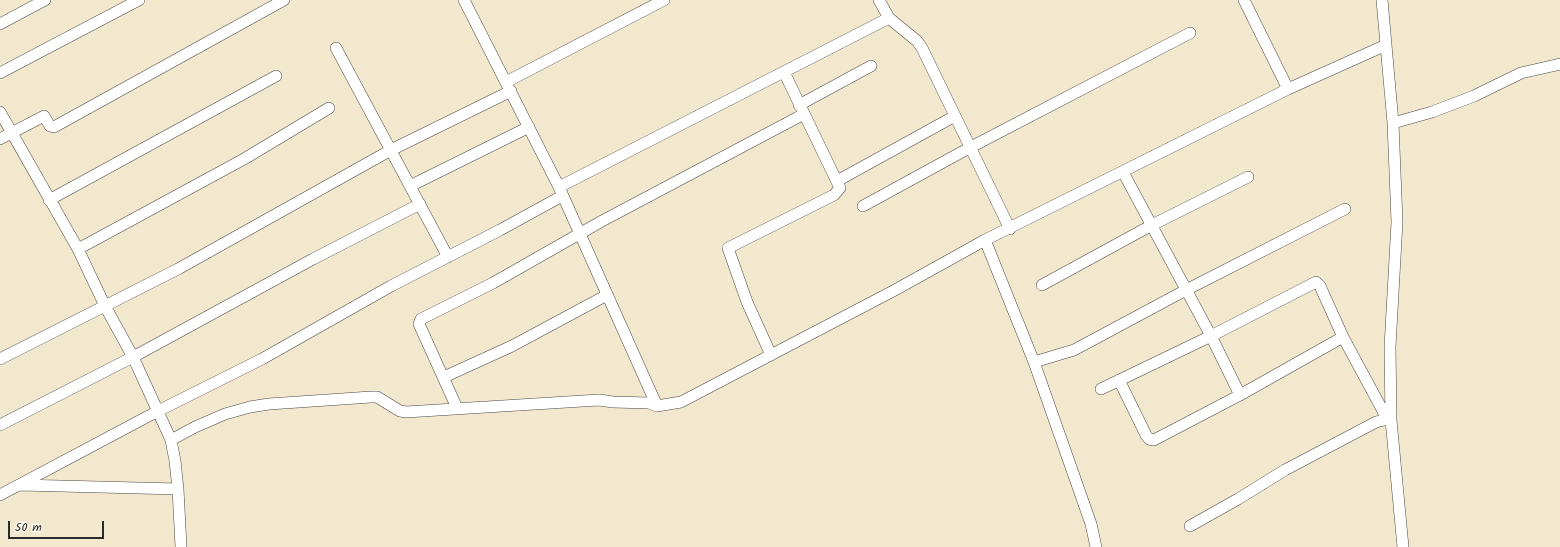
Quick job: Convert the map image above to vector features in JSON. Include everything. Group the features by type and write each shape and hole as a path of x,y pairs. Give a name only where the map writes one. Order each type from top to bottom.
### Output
{"street":[{"path":"0,24 45,0"},
{"path":"0,74 139,0"},
{"path":"0,139 44,116 50,126 54,127 284,0"},
{"path":"464,0 529,127 560,192 608,295 656,406"},
{"path":"879,0 889,18 917,41 1010,229"},
{"path":"1244,0 1288,89"},
{"path":"1382,0 1393,123 1397,222 1387,420 1403,547"},
{"path":"0,359 178,269 391,150 508,87 657,2"},
{"path":"0,495 262,359 391,286 500,230 560,192 784,72 889,18"},
{"path":"863,206 1190,33"},
{"path":"170,440 225,414 269,404 371,397 377,398 400,411 599,400 649,403 656,406 681,402 895,290 985,240 1010,229 1288,89 1386,46"},
{"path":"336,48 448,257"},
{"path":"1393,123 1432,112 1467,98 1521,73 1560,64"},
{"path":"457,408 419,324 421,318 493,283 801,110 871,66"},
{"path":"771,355 747,302 728,248 834,195 840,188 801,110 784,72"},
{"path":"49,200 276,76"},
{"path":"78,248 244,159 329,108"},
{"path":"0,112 49,200 78,248 133,357 170,440 175,460 178,489 181,547"},
{"path":"837,181 955,116"},
{"path":"410,186 529,127"},
{"path":"1123,172 1211,336 1240,395"},
{"path":"1042,285 1152,225 1248,177"},
{"path":"0,425 133,357 313,259 420,204"},
{"path":"1034,362 1074,350 1345,208"},
{"path":"985,240 1034,362 1091,524 1096,547"},
{"path":"1101,388 1211,336 1316,282 1320,286 1344,337 1387,420"},
{"path":"444,377 512,346 608,295"},
{"path":"1119,380 1149,439 1154,440 1240,395 1344,337"},
{"path":"1190,526 1285,470 1376,422 1387,420"},
{"path":"18,485 178,489"}]}
